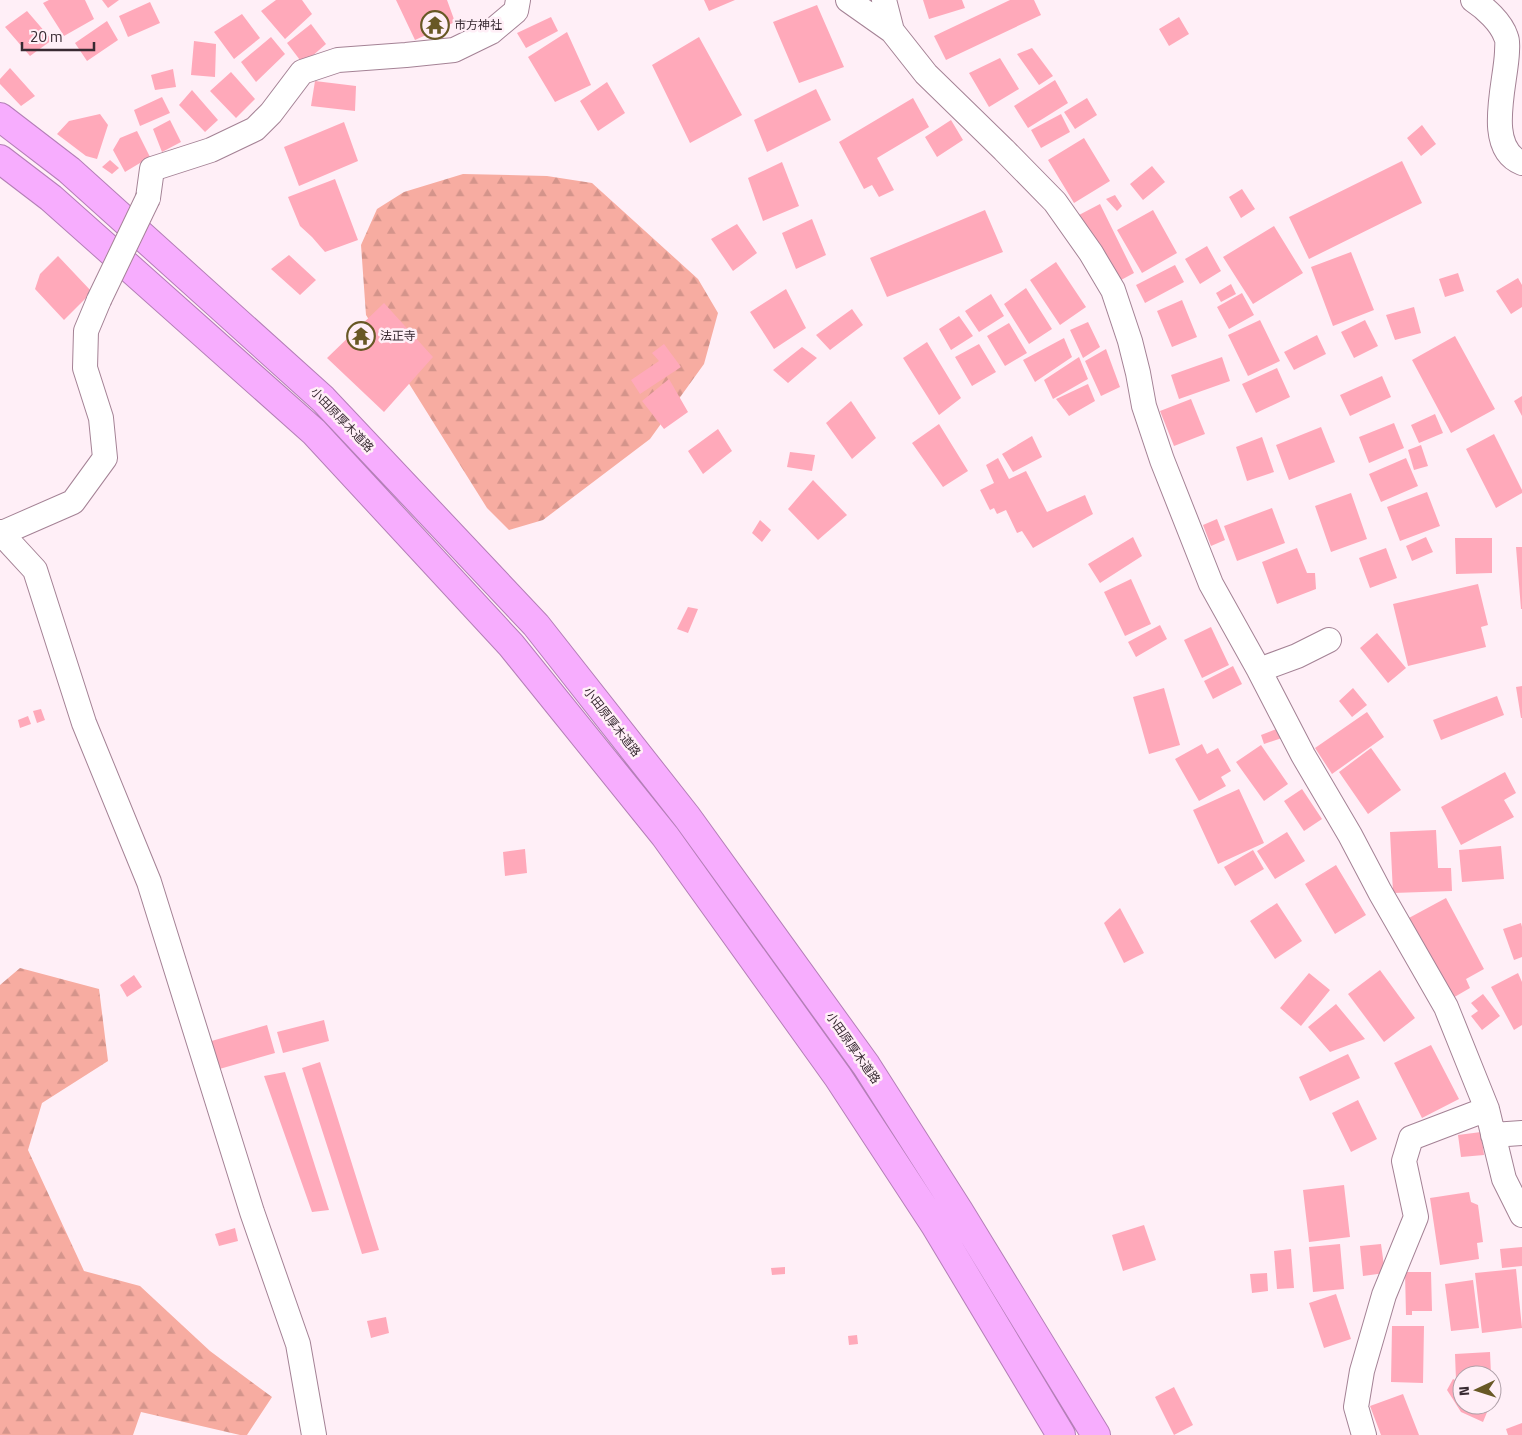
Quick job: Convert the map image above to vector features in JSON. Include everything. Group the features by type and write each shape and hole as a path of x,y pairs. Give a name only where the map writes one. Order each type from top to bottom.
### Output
{"highway":[{"name":"小田原厚木道路","path":"0,117 70,170 323,399 536,625 687,817 866,1065 959,1210 1096,1435"},
{"path":"0,159 51,198 314,432 511,645 665,836 838,1077 935,1225 1061,1435"}],"street":[{"path":"314,1435 298,1344 252,1212 149,882 84,723 35,570 1,532 73,502 104,458 101,418 85,368 86,331 148,198 152,168 211,150 255,129 271,113 302,72 338,60 454,50 491,32 516,12 518,0"},
{"path":"848,0 892,31 926,74 1055,202 1091,253 1113,290 1130,341 1144,406 1162,460 1210,584 1259,670 1302,755 1350,835 1380,892 1446,1007 1487,1109 1504,1179 1522,1215"},
{"path":"884,0 892,31"},
{"path":"1473,0 1488,10 1507,38 1499,121 1502,143 1513,159 1522,163"},
{"path":"1259,670 1297,656 1329,640"},
{"path":"1364,1435 1356,1407 1362,1371 1384,1295 1416,1217 1404,1161 1411,1138 1487,1109"},
{"path":"1493,1135 1522,1133"}],"green space":[{"path":"463,174 547,176 592,183 698,279 718,313 704,364 650,439 543,520 509,530 487,508 366,315 361,245 377,209 404,192"},
{"path":"20,968 99,989 108,1061 42,1103 28,1150 84,1271 140,1286 210,1351 272,1397 247,1435 141,1412 133,1435 0,1435 0,985"}],"building":[{"path":"49,0 85,0 94,19 64,36 43,3"},
{"path":"102,0 119,0 108,8"},
{"path":"276,0 302,0 312,14 285,39 261,11"},
{"path":"396,0 447,0 455,22 415,40"},
{"path":"704,0 735,0 709,11"},
{"path":"923,0 962,0 965,8 929,19"},
{"path":"1010,0 1034,0 1041,15 946,60 934,36"},
{"path":"150,2 160,23 128,37 119,16"},
{"path":"817,5 844,67 799,83 773,22"},
{"path":"27,11 52,40 30,56 5,27"},
{"path":"242,14 260,38 234,59 214,32"},
{"path":"551,17 558,31 526,48 517,33"},
{"path":"1179,17 1189,34 1169,46 1159,29"},
{"path":"107,21 118,40 87,61 75,43"},
{"path":"311,24 326,44 303,64 287,43"},
{"path":"567,32 591,85 555,102 528,57"},
{"path":"271,37 285,54 256,82 241,62"},
{"path":"699,37 742,115 690,143 652,65"},
{"path":"194,41 216,44 215,77 191,75"},
{"path":"1032,48 1053,76 1039,85 1017,54"},
{"path":"1000,58 1019,89 989,107 969,73"},
{"path":"10,68 35,96 21,106 0,84 0,79"},
{"path":"173,69 176,87 155,90 151,75"},
{"path":"231,72 255,99 236,118 210,91"},
{"path":"1055,80 1068,103 1028,128 1014,106"},
{"path":"315,81 356,86 355,111 311,106"},
{"path":"607,82 625,113 598,131 580,101"},
{"path":"816,89 831,120 767,152 754,120"},
{"path":"192,90 218,120 205,132 179,105"},
{"path":"162,97 170,113 140,126 134,110"},
{"path":"913,98 929,127 877,158 894,190 879,197 872,185 864,189 839,142"},
{"path":"1087,98 1097,115 1075,129 1064,112"},
{"path":"100,114 108,125 97,159 86,156 57,134 69,121"},
{"path":"1061,114 1070,132 1041,148 1031,130"},
{"path":"170,120 181,142 162,152 153,129"},
{"path":"951,120 963,140 937,157 925,137"},
{"path":"344,122 358,161 299,186 284,147"},
{"path":"1422,125 1436,144 1421,156 1407,138"},
{"path":"137,131 150,157 125,172 113,150 120,138"},
{"path":"1084,138 1110,181 1074,203 1048,160"},
{"path":"110,160 119,168 112,174 102,167"},
{"path":"1402,161 1422,203 1309,259 1289,217"},
{"path":"782,162 799,206 763,221 748,178"},
{"path":"1152,166 1165,182 1143,200 1130,184"},
{"path":"335,179 358,240 325,252 300,226 288,197"},
{"path":"1242,189 1255,209 1241,218 1229,197"},
{"path":"1115,195 1122,206 1117,211 1106,199"},
{"path":"1100,204 1134,273 1121,280 1079,215"},
{"path":"985,210 1003,252 887,297 870,258"},
{"path":"1153,210 1177,253 1142,273 1117,230"},
{"path":"812,219 826,255 796,269 782,233"},
{"path":"737,224 757,253 733,271 711,239"},
{"path":"1274,226 1303,273 1253,304 1223,257"},
{"path":"1207,246 1221,271 1200,284 1185,259"},
{"path":"1351,252 1374,310 1333,326 1311,267"},
{"path":"289,255 316,280 300,295 271,269"},
{"path":"58,256 92,292 64,320 35,289 40,274"},
{"path":"1056,262 1086,307 1060,325 1030,280"},
{"path":"1175,265 1184,282 1145,303 1136,285"},
{"path":"1458,273 1464,291 1445,297 1439,279"},
{"path":"1518,278 1522,285 1522,307 1511,314 1496,291"},
{"path":"1231,284 1236,294 1221,302 1216,293"},
{"path":"1026,288 1052,329 1029,344 1004,304"},
{"path":"786,289 806,328 774,349 750,312"},
{"path":"1242,293 1254,315 1229,329 1217,307"},
{"path":"991,294 1004,316 979,332 965,311"},
{"path":"1182,300 1197,337 1172,347 1157,311"},
{"name":"法正寺","path":"384,303 433,357 384,412 327,358"},
{"path":"1414,307 1421,333 1395,340 1386,315"},
{"path":"852,309 863,325 830,350 816,335"},
{"path":"959,316 973,336 951,350 939,329"},
{"path":"1260,320 1280,361 1248,376 1228,335"},
{"path":"1365,320 1378,346 1354,358 1341,332"},
{"path":"1088,322 1100,347 1083,358 1070,330"},
{"path":"1009,323 1027,353 1005,366 987,336"},
{"path":"1317,335 1326,354 1294,370 1284,352"},
{"path":"1455,336 1495,409 1451,433 1412,360"},
{"path":"1064,338 1072,357 1035,382 1023,360"},
{"path":"927,342 961,398 939,415 903,358"},
{"path":"664,344 681,367 640,394 631,380 659,361 652,353"},
{"path":"979,344 996,372 972,386 955,357"},
{"path":"802,347 817,358 788,383 773,370"},
{"path":"1106,349 1120,387 1101,396 1085,361"},
{"path":"1079,357 1088,379 1053,399 1044,380"},
{"path":"1222,357 1230,381 1179,399 1171,375"},
{"path":"1277,368 1290,397 1256,413 1242,384"},
{"path":"1382,376 1391,397 1350,416 1340,395"},
{"path":"669,379 688,412 664,429 642,401"},
{"path":"1088,384 1095,401 1069,416 1056,399"},
{"path":"1522,396 1522,416 1514,401"},
{"path":"1191,399 1205,434 1174,446 1160,411"},
{"path":"851,401 876,438 852,459 826,423"},
{"path":"1435,414 1443,433 1419,443 1411,425"},
{"path":"1394,423 1404,448 1369,463 1359,437"},
{"path":"939,424 968,471 943,487 912,443"},
{"path":"1321,427 1335,462 1289,480 1276,445"},
{"path":"718,429 732,451 703,474 688,451"},
{"path":"1494,434 1522,490 1522,493 1496,508 1466,449"},
{"path":"1032,436 1042,457 1013,472 1002,454"},
{"path":"1262,437 1274,472 1247,481 1236,447"},
{"path":"1421,445 1428,466 1414,470 1408,450"},
{"path":"790,452 815,455 812,471 787,467"},
{"path":"998,458 1009,479 1026,471 1047,512 1085,495 1093,514 1033,548 1022,531 1017,533 1006,510 997,514 994,508 990,510 980,490 994,483 986,465"},
{"path":"1406,458 1418,486 1381,502 1369,474"},
{"path":"813,480 847,515 818,540 788,509"},
{"path":"1427,492 1440,526 1400,541 1387,507"},
{"path":"1351,493 1367,539 1331,552 1315,506"},
{"path":"1272,508 1285,543 1237,561 1224,526"},
{"path":"1217,519 1225,540 1211,546 1203,525"},
{"path":"760,520 771,530 762,542 752,533"},
{"path":"1133,537 1142,556 1100,583 1088,564"},
{"path":"1426,537 1433,552 1412,561 1406,546"},
{"path":"1455,538 1492,538 1492,573 1456,574"},
{"path":"1516,547 1522,547 1522,609 1521,609"},
{"path":"1297,548 1307,573 1315,573 1316,589 1277,604 1262,562"},
{"path":"1386,548 1397,578 1370,588 1359,558"},
{"path":"1131,579 1151,624 1125,636 1104,592"},
{"path":"1478,584 1488,625 1481,627 1486,647 1408,666 1393,604"},
{"path":"688,607 698,609 688,633 677,629"},
{"path":"1160,625 1167,639 1136,657 1128,642"},
{"path":"1211,627 1229,665 1202,678 1184,640"},
{"path":"1377,633 1406,668 1388,683 1360,648"},
{"path":"1233,666 1242,684 1213,699 1204,681"},
{"path":"1522,686 1522,718 1521,718 1516,687"},
{"path":"1164,688 1180,745 1149,754 1133,697"},
{"path":"1353,688 1367,705 1352,717 1339,701"},
{"path":"1497,696 1504,715 1441,740 1433,720"},
{"path":"41,709 45,720 37,723 33,711"},
{"path":"1367,712 1384,737 1332,774 1315,748"},
{"path":"28,716 31,724 20,728 18,720"},
{"path":"1279,728 1282,738 1264,744 1261,735"},
{"path":"1202,744 1207,754 1218,748 1231,771 1221,777 1226,786 1199,801 1175,759"},
{"path":"1261,745 1288,784 1264,801 1236,762"},
{"path":"1371,748 1401,790 1368,814 1339,772"},
{"path":"1505,772 1516,793 1504,800 1514,817 1461,845 1441,807"},
{"path":"1239,789 1264,843 1218,864 1193,810"},
{"path":"1302,789 1322,819 1304,831 1284,801"},
{"path":"1436,830 1438,868 1451,868 1452,891 1393,893 1390,832"},
{"path":"1287,832 1305,861 1275,879 1257,851"},
{"path":"1501,846 1504,879 1462,882 1459,850"},
{"path":"525,849 527,873 505,876 503,852"},
{"path":"1253,850 1264,869 1235,886 1224,867"},
{"path":"1336,865 1366,915 1335,934 1305,884"},
{"path":"1446,898 1484,969 1466,979 1470,988 1451,999 1407,919"},
{"path":"1277,903 1302,941 1275,959 1250,921"},
{"path":"1120,908 1144,953 1124,963 1104,923"},
{"path":"1521,923 1522,957 1514,960 1503,929"},
{"path":"1380,970 1415,1018 1384,1042 1348,994"},
{"path":"1309,973 1330,990 1301,1026 1280,1008"},
{"path":"1518,973 1522,982 1522,1025 1514,1030 1491,987"},
{"path":"134,975 142,987 127,997 120,985"},
{"path":"1483,994 1500,1016 1482,1030 1471,1016 1478,1011 1471,1003"},
{"path":"1336,1004 1365,1039 1330,1052 1308,1027"},
{"path":"324,1020 329,1041 283,1053 277,1032"},
{"path":"267,1025 275,1053 216,1070 208,1042"},
{"path":"1431,1045 1459,1099 1422,1118 1394,1063"},
{"path":"1348,1054 1360,1078 1310,1101 1299,1077"},
{"path":"320,1062 379,1250 362,1254 302,1068"},
{"path":"285,1072 329,1210 312,1212 264,1076"},
{"path":"1358,1100 1377,1139 1351,1152 1332,1113"},
{"path":"1481,1132 1484,1155 1461,1157 1458,1135"},
{"path":"1344,1185 1350,1237 1309,1242 1303,1190"},
{"path":"1469,1192 1471,1202 1478,1205 1483,1242 1477,1243 1479,1259 1440,1265 1430,1198"},
{"path":"1144,1225 1156,1260 1123,1271 1112,1235"},
{"path":"235,1228 238,1241 219,1246 215,1234"},
{"path":"1340,1244 1344,1289 1313,1292 1309,1247"},
{"path":"1381,1244 1385,1273 1363,1276 1360,1246"},
{"path":"1522,1247 1522,1266 1502,1268 1500,1249"},
{"path":"1291,1249 1294,1288 1277,1289 1274,1251"},
{"path":"785,1267 785,1274 772,1275 771,1268"},
{"path":"1516,1269 1522,1328 1482,1333 1475,1273"},
{"path":"1405,1272 1431,1272 1432,1311 1412,1311 1412,1315 1406,1315"},
{"path":"1267,1273 1268,1291 1252,1293 1250,1274"},
{"path":"1473,1280 1479,1328 1451,1331 1445,1284"},
{"path":"1336,1294 1351,1339 1324,1348 1309,1303"},
{"path":"386,1317 389,1333 371,1338 367,1321"},
{"path":"1392,1326 1424,1326 1423,1383 1391,1382"},
{"path":"857,1335 858,1344 849,1345 848,1336"},
{"path":"1490,1352 1491,1365 1455,1365 1455,1354"},
{"path":"1452,1381 1452,1398 1447,1390"},
{"path":"1174,1387 1193,1425 1174,1435 1155,1397"},
{"path":"1403,1394 1419,1435 1381,1435 1370,1406"},
{"path":"1468,1415 1486,1415 1483,1422"},
{"path":"1522,1423 1522,1435 1508,1435 1506,1429"}],"place":[{"name":"市方神社","path":"435,25"},
{"name":"法正寺","path":"361,336"}]}
